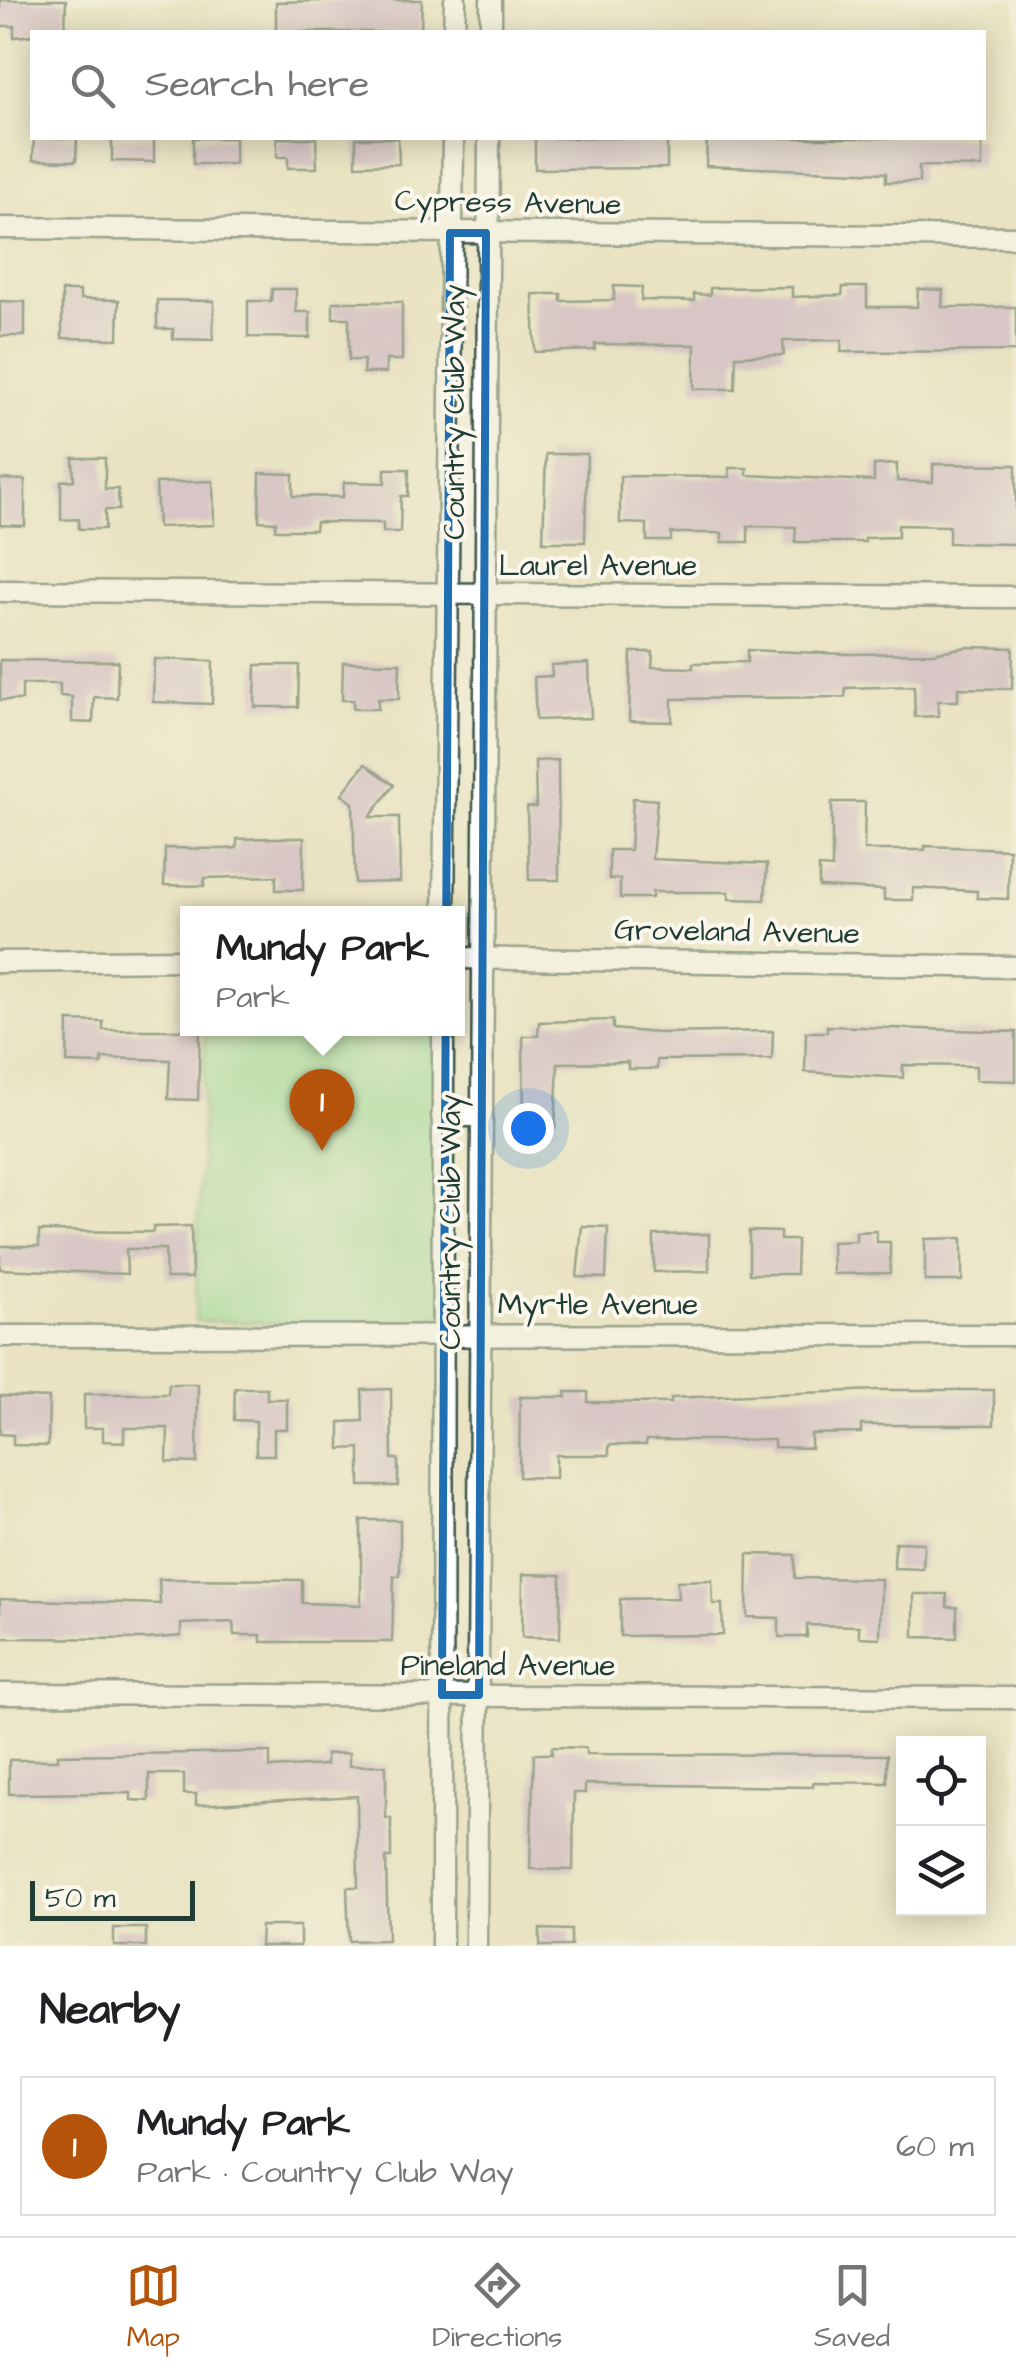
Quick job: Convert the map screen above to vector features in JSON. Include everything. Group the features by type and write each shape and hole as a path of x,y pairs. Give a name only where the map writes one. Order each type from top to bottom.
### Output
{"street":[{"path":"454,30 455,0"},
{"path":"491,0 491,30"},
{"name":"Country Club Way","path":"444,906 453,140"},
{"name":"Country Club Way","path":"476,1946 489,140"},
{"name":"Cypress Avenue","path":"0,228 1016,237"},
{"name":"Laurel Avenue","path":"0,591 1016,598"},
{"name":"Groveland Avenue","path":"465,958 1016,967"},
{"path":"0,962 180,960"},
{"name":"Country Club Way","path":"442,1946 443,1036"},
{"path":"442,1116 482,1116"},
{"name":"Myrtle Avenue","path":"0,1336 1016,1336"},
{"name":"Pineland Avenue","path":"0,1694 1016,1698"}],"highlighted area":[{"path":"450,233 486,233 479,1695 442,1695"}],"green space":[{"path":"205,1036 443,1036 445,1312 404,1327 195,1321"}],"building":[{"path":"0,0 66,0 65,30 30,30 30,35 14,37 14,26 0,26"},
{"path":"422,0 421,30 276,30 276,2"},
{"path":"34,140 77,140 76,161 33,160"},
{"path":"112,140 154,140 154,162 112,161"},
{"path":"193,140 235,140 235,164 193,164"},
{"path":"277,140 316,140 317,168 288,168 288,157 277,157"},
{"path":"356,140 398,140 399,164 356,165"},
{"path":"535,140 667,140 667,168 535,169"},
{"path":"707,140 982,140 982,167 919,166 919,182 886,182 886,173 706,166"},
{"path":"614,286 642,287 641,300 694,301 694,294 710,295 710,288 792,287 792,297 842,295 843,287 867,287 867,307 917,307 918,289 943,290 942,307 1016,307 1016,351 841,352 842,340 783,341 784,355 736,356 735,389 694,389 695,345 595,344 595,350 535,352 533,294 561,294 561,301 614,300"},
{"path":"272,289 296,289 296,312 310,312 310,338 248,337 248,301 271,301"},
{"path":"62,291 80,291 80,299 119,300 118,339 62,338"},
{"path":"157,300 214,301 213,340 173,339 173,329 157,329"},
{"path":"0,301 25,302 25,336 0,336"},
{"path":"333,302 402,302 402,360 386,360 386,373 363,373 364,360 349,360 349,318 333,318"},
{"path":"546,454 587,454 585,542 543,542"},
{"path":"73,458 105,458 105,489 118,489 119,510 105,510 105,529 79,529 79,519 61,520 61,481 74,480"},
{"path":"897,464 897,481 933,482 933,464 1016,465 1016,544 949,543 949,526 898,525 898,537 865,538 865,542 795,542 796,527 748,526 748,542 722,542 722,533 671,533 671,541 647,541 647,524 620,523 620,476 730,477 729,468 747,468 747,475 874,481 874,465"},
{"path":"385,469 409,469 408,496 401,496 400,532 383,532 383,523 316,522 315,530 275,530 276,522 259,521 260,473 293,474 293,496 343,497 344,482 385,483"},
{"path":"0,479 25,480 25,526 0,525"},
{"path":"213,481 214,525 158,527 156,483"},
{"path":"967,647 1013,648 1012,689 958,688 958,701 938,701 938,716 915,717 914,686 846,688 845,697 672,699 672,722 629,721 631,652 653,652 652,667 693,668 693,663 747,662 747,650 933,653"},
{"path":"154,659 213,661 212,704 153,702"},
{"path":"0,660 118,661 117,698 94,697 93,723 72,722 72,697 60,696 60,684 22,684 22,700 0,700"},
{"path":"343,662 400,663 399,699 378,699 378,709 353,709 353,700 342,700"},
{"path":"589,663 591,718 536,720 534,677 552,676 551,665"},
{"path":"256,665 299,665 298,707 255,707"},
{"path":"558,760 559,880 529,880 527,807 536,807 535,761"},
{"path":"365,764 394,785 370,817 399,817 400,882 355,883 353,803 342,794"},
{"path":"633,798 657,800 652,859 767,864 765,900 729,899 729,892 652,892 652,898 620,898 620,879 609,879 609,850 630,850"},
{"path":"832,802 865,802 864,850 925,850 925,846 1009,849 1008,899 977,898 977,891 913,888 913,900 884,900 884,890 819,887 819,867 832,868"},
{"path":"304,838 303,890 276,890 276,876 205,878 204,886 164,885 165,848 237,848 237,839"},
{"path":"613,1020 613,1029 658,1033 773,1031 772,1059 657,1060 657,1069 628,1069 628,1062 558,1063 555,1129 524,1127 523,1036 538,1036 539,1022"},
{"path":"68,1021 103,1022 103,1030 180,1030 180,1036 200,1036 198,1100 168,1099 170,1060 102,1058 102,1064 67,1063"},
{"path":"827,1026 1016,1032 1016,1081 976,1080 976,1066 903,1065 903,1078 805,1072 806,1032 827,1032"},
{"path":"191,1226 192,1278 166,1278 165,1249 126,1249 127,1274 0,1269 0,1246 39,1246 39,1231 153,1232 153,1227"},
{"path":"582,1226 608,1227 606,1278 577,1277"},
{"path":"749,1231 780,1232 780,1240 797,1240 796,1274 749,1274"},
{"path":"876,1231 877,1242 890,1242 890,1273 833,1274 832,1242 856,1241 856,1232"},
{"path":"709,1234 709,1271 654,1272 654,1235"},
{"path":"962,1238 962,1281 925,1281 925,1239"},
{"path":"169,1384 198,1384 197,1463 167,1462 168,1428 124,1428 124,1442 103,1441 103,1428 84,1428 84,1394 168,1394"},
{"path":"235,1388 267,1388 267,1399 287,1399 287,1429 274,1429 274,1455 256,1455 256,1421 234,1420"},
{"path":"391,1389 392,1459 398,1459 398,1486 360,1486 360,1448 340,1449 340,1422 363,1421 362,1390"},
{"path":"994,1390 994,1425 861,1425 861,1433 811,1434 811,1448 774,1447 774,1440 646,1440 646,1445 609,1445 609,1455 556,1455 556,1478 519,1477 520,1397 566,1397 566,1392 588,1392 588,1402 671,1403 671,1398"},
{"path":"0,1396 49,1398 48,1446 13,1445 13,1435 0,1434"},
{"path":"361,1520 400,1520 400,1576 394,1576 392,1642 261,1642 261,1635 234,1635 233,1622 181,1624 181,1636 148,1639 0,1638 0,1599 160,1604 159,1579 302,1580 302,1603 361,1605"},
{"path":"895,1542 924,1543 923,1569 894,1568"},
{"path":"748,1554 795,1555 795,1578 881,1579 880,1638 859,1637 859,1626 807,1625 807,1637 779,1637 779,1618 747,1617"},
{"path":"523,1574 561,1575 560,1638 522,1637"},
{"path":"712,1580 713,1604 722,1604 723,1635 620,1636 620,1599 678,1598 677,1581"},
{"path":"914,1594 947,1594 947,1607 957,1607 957,1638 914,1637"},
{"path":"552,1747 586,1748 586,1754 887,1755 887,1783 813,1782 813,1787 585,1784 585,1793 574,1793 573,1870 530,1869 534,1754 552,1754"},
{"path":"270,1752 270,1768 326,1765 326,1754 349,1753 349,1766 386,1765 386,1818 391,1818 391,1858 386,1858 388,1940 349,1941 347,1887 358,1887 357,1796 196,1805 196,1794 184,1794 184,1774 149,1774 149,1801 131,1800 131,1793 9,1794 9,1760 58,1760 58,1755"},
{"path":"261,1926 300,1926 300,1946 260,1946"},
{"path":"114,1928 146,1928 146,1946 114,1946"},
{"path":"540,1929 571,1930 571,1946 540,1946"}],"place":[{"name":"Mundy Park","path":"322,1151"}]}
